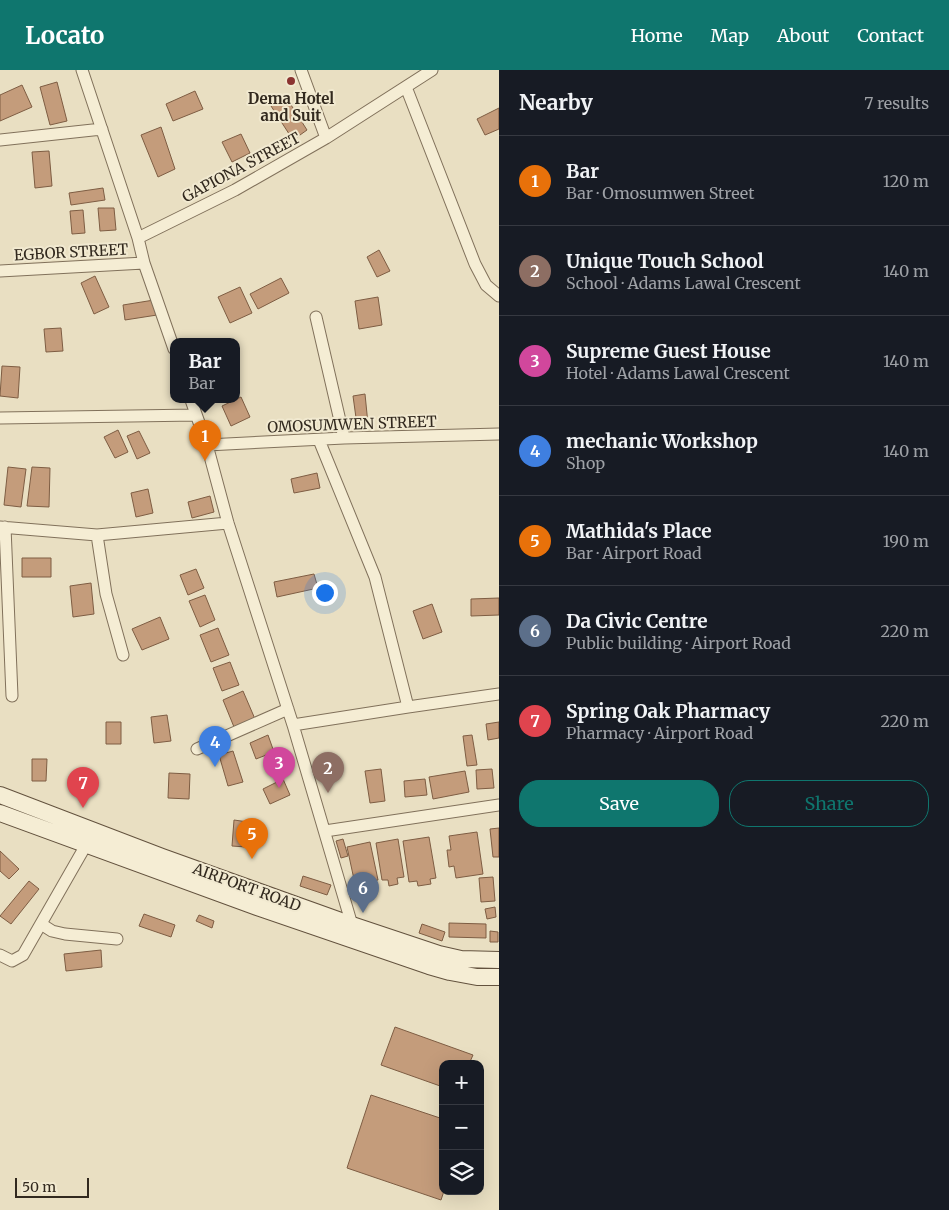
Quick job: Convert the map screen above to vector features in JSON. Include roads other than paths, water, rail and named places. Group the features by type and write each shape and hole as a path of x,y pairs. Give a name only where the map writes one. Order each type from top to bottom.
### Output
{"main road":[{"name":"AIRPORT ROAD","path":"0,796 257,907 450,972 476,977 499,976"},
{"name":"AIRPORT ROAD","path":"0,813 86,844 159,864 439,954 461,959 499,960"}],"street":[{"path":"82,70 170,338"},
{"path":"301,70 326,138"},
{"name":"GAPIONA STREET","path":"138,238 235,190 326,138 432,70"},
{"path":"406,87 475,264 486,285 499,296"},
{"path":"0,140 102,129"},
{"name":"EGBOR STREET","path":"0,271 144,263"},
{"path":"316,317 344,438"},
{"path":"192,403 207,445 228,523 326,831 352,925"},
{"path":"0,418 196,415"},
{"name":"OMOSUMWEN STREET","path":"207,445 344,438 499,434"},
{"path":"318,440 375,577 408,707"},
{"path":"12,696 2,527 97,535 228,523"},
{"path":"97,535 106,594 123,655"},
{"path":"293,725 499,694"},
{"path":"197,749 288,709"},
{"path":"326,831 499,805"},
{"path":"0,955 12,961 23,955 86,844"},
{"path":"41,924 52,932 117,939"}],"place":[{"name":"Dema Hotel and Suit","path":"291,81"},
{"name":"Bar","path":"205,461"},
{"name":"mechanic Workshop","path":"215,767"},
{"name":"Supreme Guest House","path":"279,788"},
{"name":"Unique Touch School","path":"328,793"},
{"name":"Spring Oak Pharmacy","path":"83,808"},
{"name":"Mathida's Place","path":"252,859"},
{"name":"Da Civic Centre","path":"363,913"}]}
